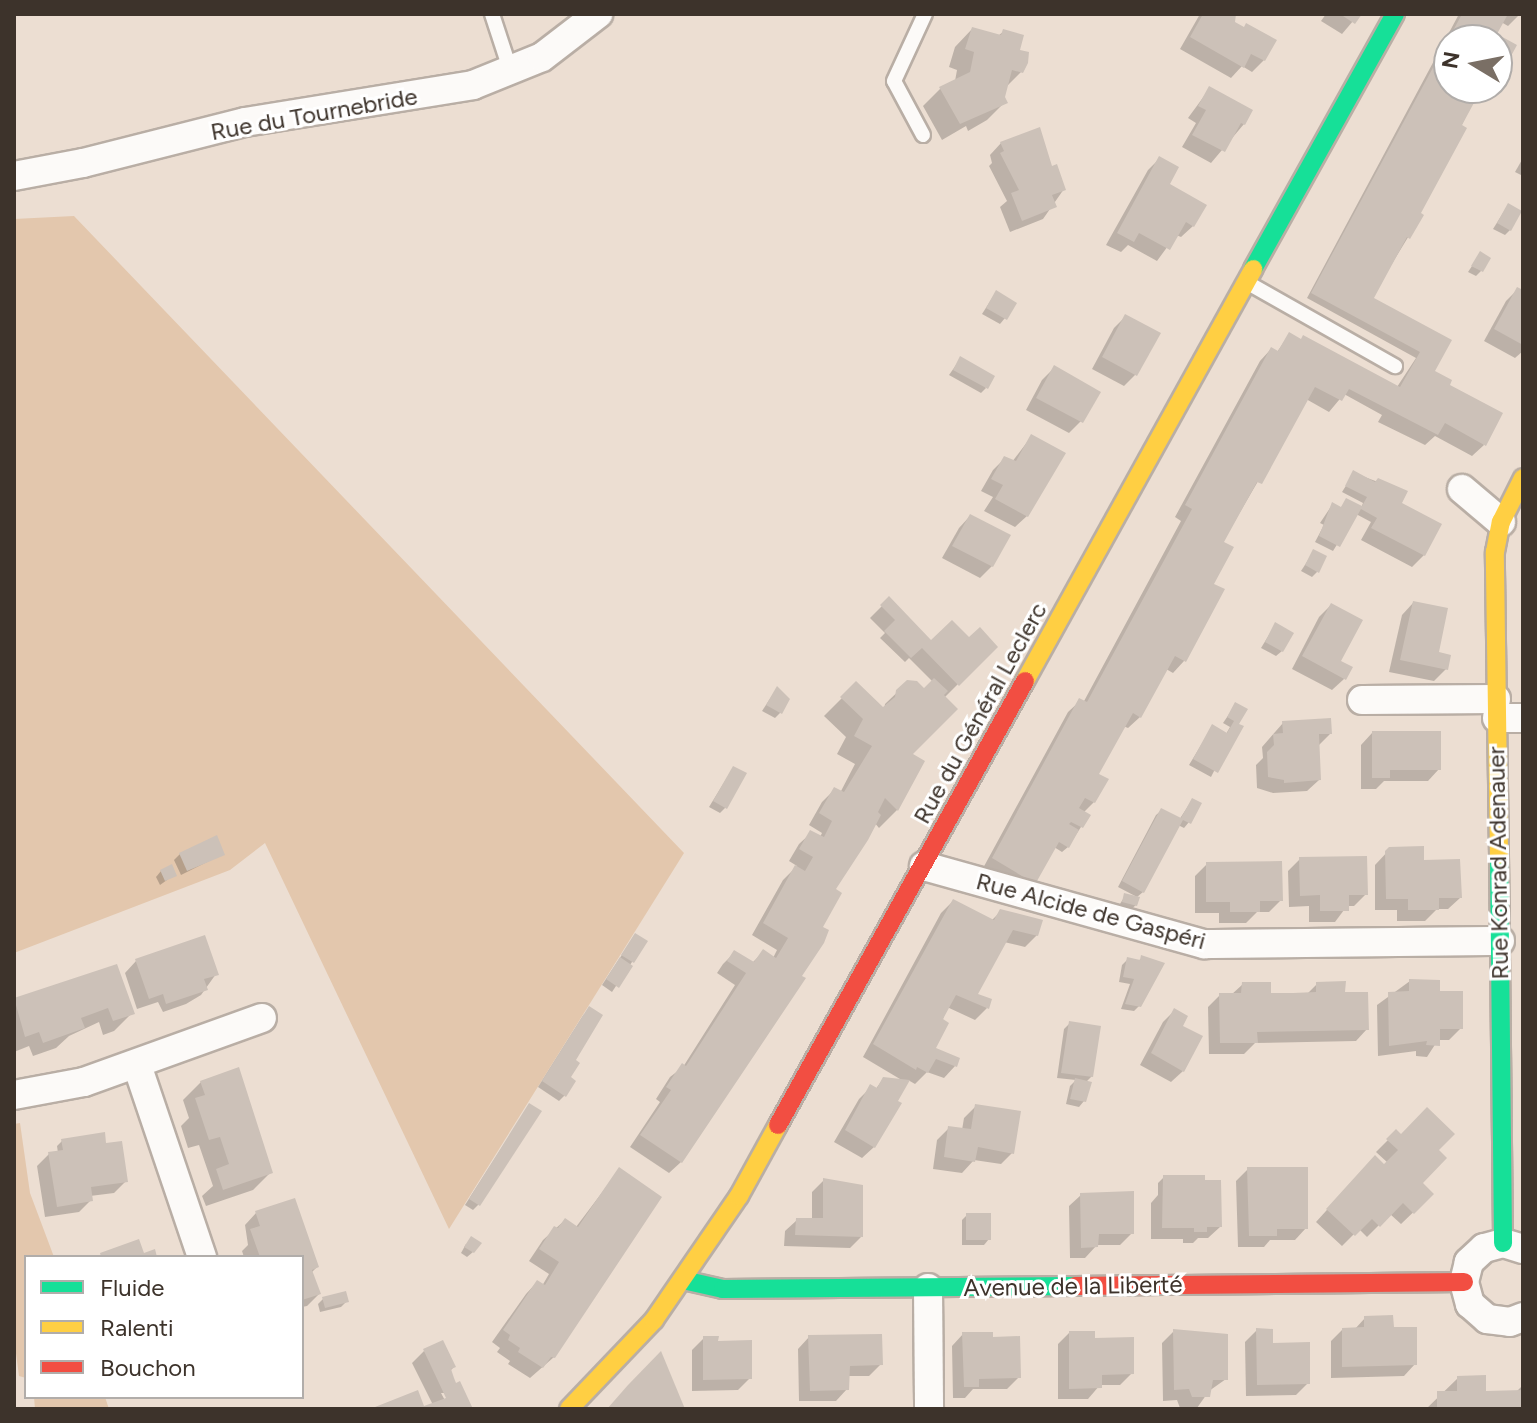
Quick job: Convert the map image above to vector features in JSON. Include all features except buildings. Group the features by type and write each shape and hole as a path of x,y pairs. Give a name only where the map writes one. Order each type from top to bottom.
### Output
{"street":[{"name":"Rue du Tournebride","path":"14,176 83,163 245,122 405,99 473,85 542,57 598,14"},
{"name":"Rue du Général Leclerc","path":"569,1409 630,1348 683,1280 746,1184 1244,281 1395,14"},
{"name":"Rue Konrad Adenauer","path":"1513,1246 1512,1009 1500,941 1505,711 1495,552 1501,522 1523,478"},
{"path":"1462,489 1501,522"},
{"path":"1362,700 1505,711"},
{"name":"Rue Alcide de Gaspéri","path":"924,866 1204,944 1500,941"},
{"path":"14,1095 84,1082 262,1018"},
{"path":"137,1065 201,1255"},
{"path":"1513,1246 1476,1254 1464,1282 1470,1304 1487,1319 1510,1322 1523,1317"},
{"name":"Avenue de la Liberté","path":"683,1280 723,1289 1464,1282"},
{"path":"928,1288 929,1409"}],"lane":[{"path":"492,14 511,72"},
{"path":"923,135 894,81 925,14"},
{"path":"1244,281 1395,366"}],"shaded area":[{"path":"74,216 684,853 449,1229 265,843 230,870 14,953 14,219"},
{"path":"20,1123 30,1193 53,1255 24,1255 24,1377 19,1376 14,1338 14,1124"},
{"path":"34,1399 106,1399 109,1409 35,1409"}],"traffic: fast":[{"path":"1253,269 1395,14"},
{"path":"1499,855 1503,1243"},
{"path":"683,1280 723,1289 1075,1286"}],"traffic: slow":[{"path":"1025,681 1253,269"},
{"path":"1499,855 1495,552 1501,522 1523,478"},
{"path":"569,1409 654,1320 739,1196 778,1125"}],"traffic: jam":[{"path":"778,1125 1025,681"},
{"path":"1075,1286 1464,1282"}]}
